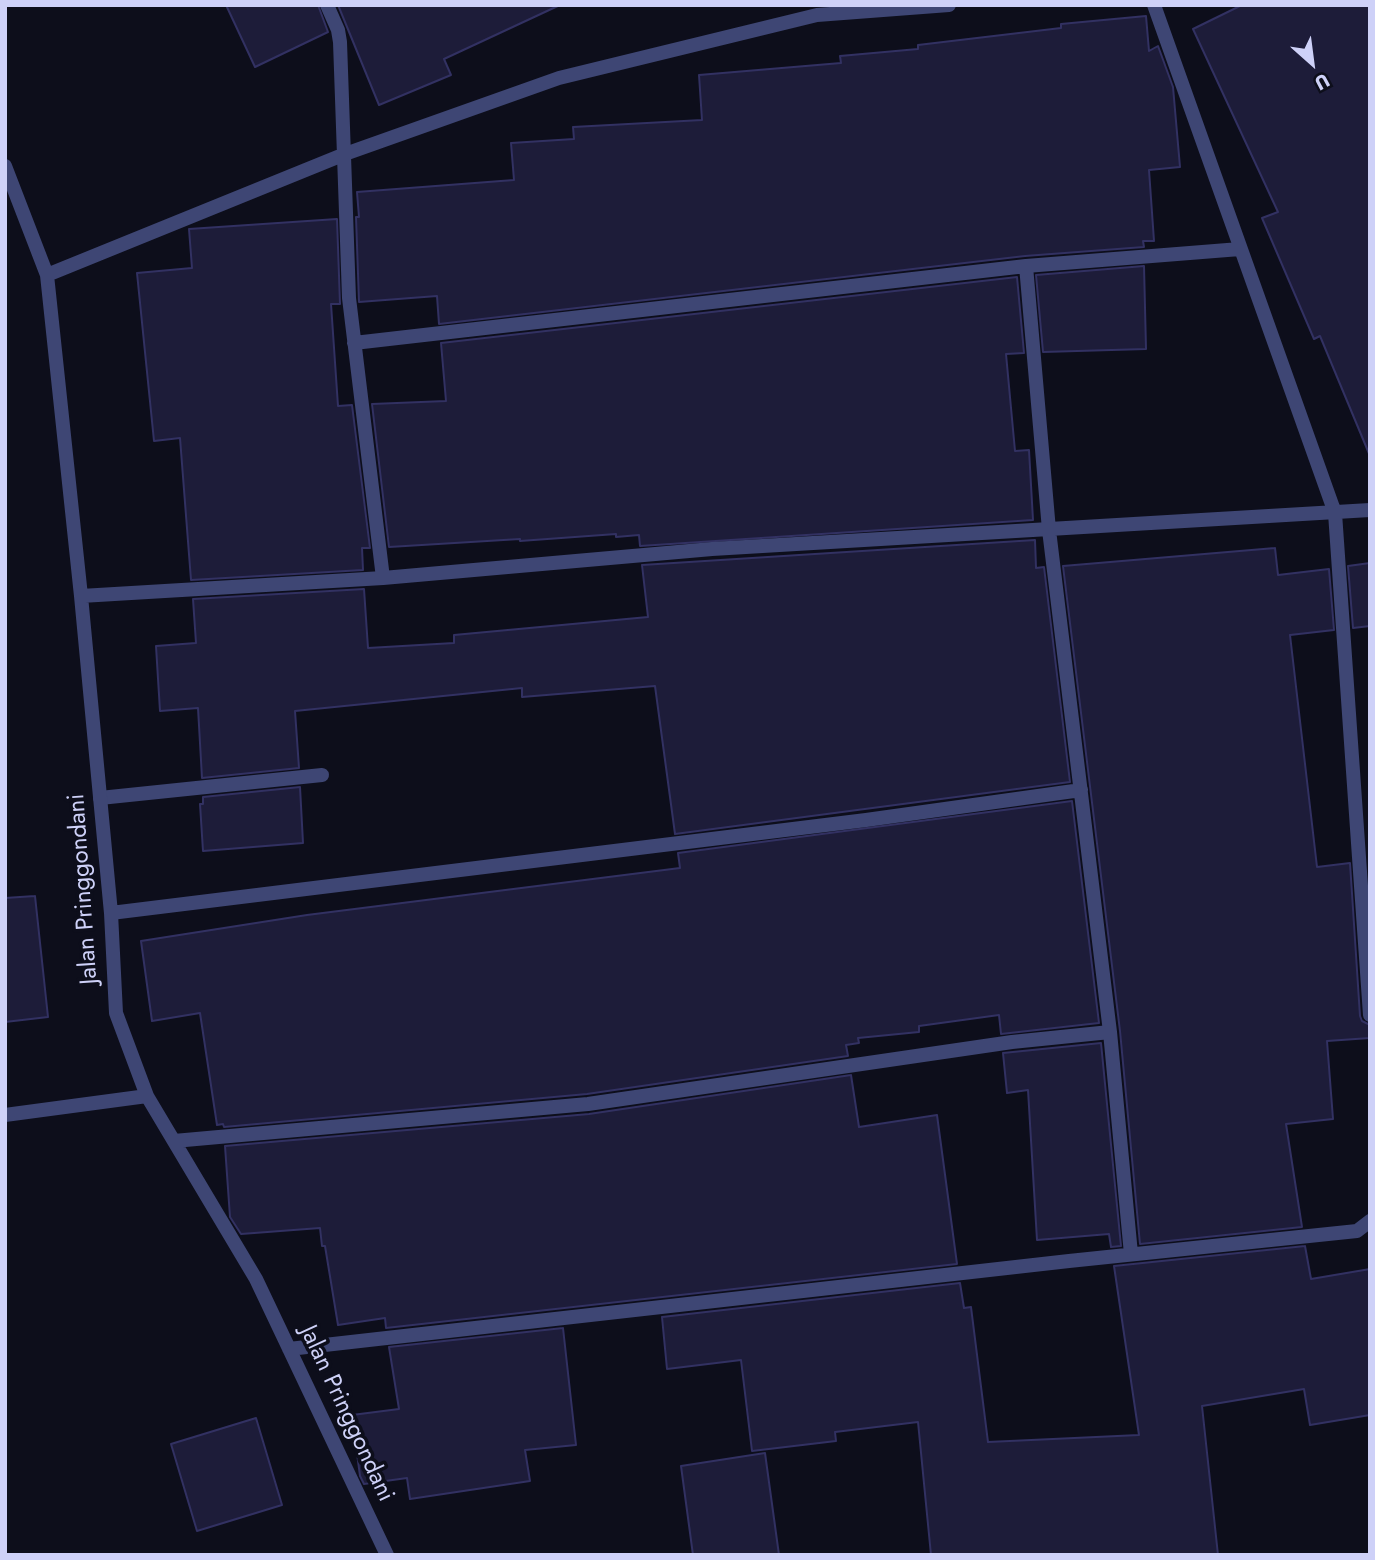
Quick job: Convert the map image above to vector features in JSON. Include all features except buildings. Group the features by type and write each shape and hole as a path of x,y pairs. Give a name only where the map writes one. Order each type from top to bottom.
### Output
{"street":[{"path":"327,5 340,42 349,299 383,578"},
{"path":"47,275 345,154 559,78 815,10 949,5"},
{"path":"1154,5 1335,513 1370,1015"},
{"name":"Jalan Pringgondani","path":"5,166 47,275 111,913 116,1013 147,1096 256,1279 387,1555"},
{"path":"354,343 1026,266 1240,249"},
{"path":"1026,266 1049,530 1110,1031 1131,1254"},
{"path":"81,596 383,578 712,549 1370,510"},
{"path":"100,798 322,775"},
{"path":"111,913 866,820 1081,790"},
{"path":"174,1141 588,1104 998,1044 1110,1031"},
{"path":"5,1115 147,1096"},
{"path":"289,1349 1357,1231 1370,1222"}]}
